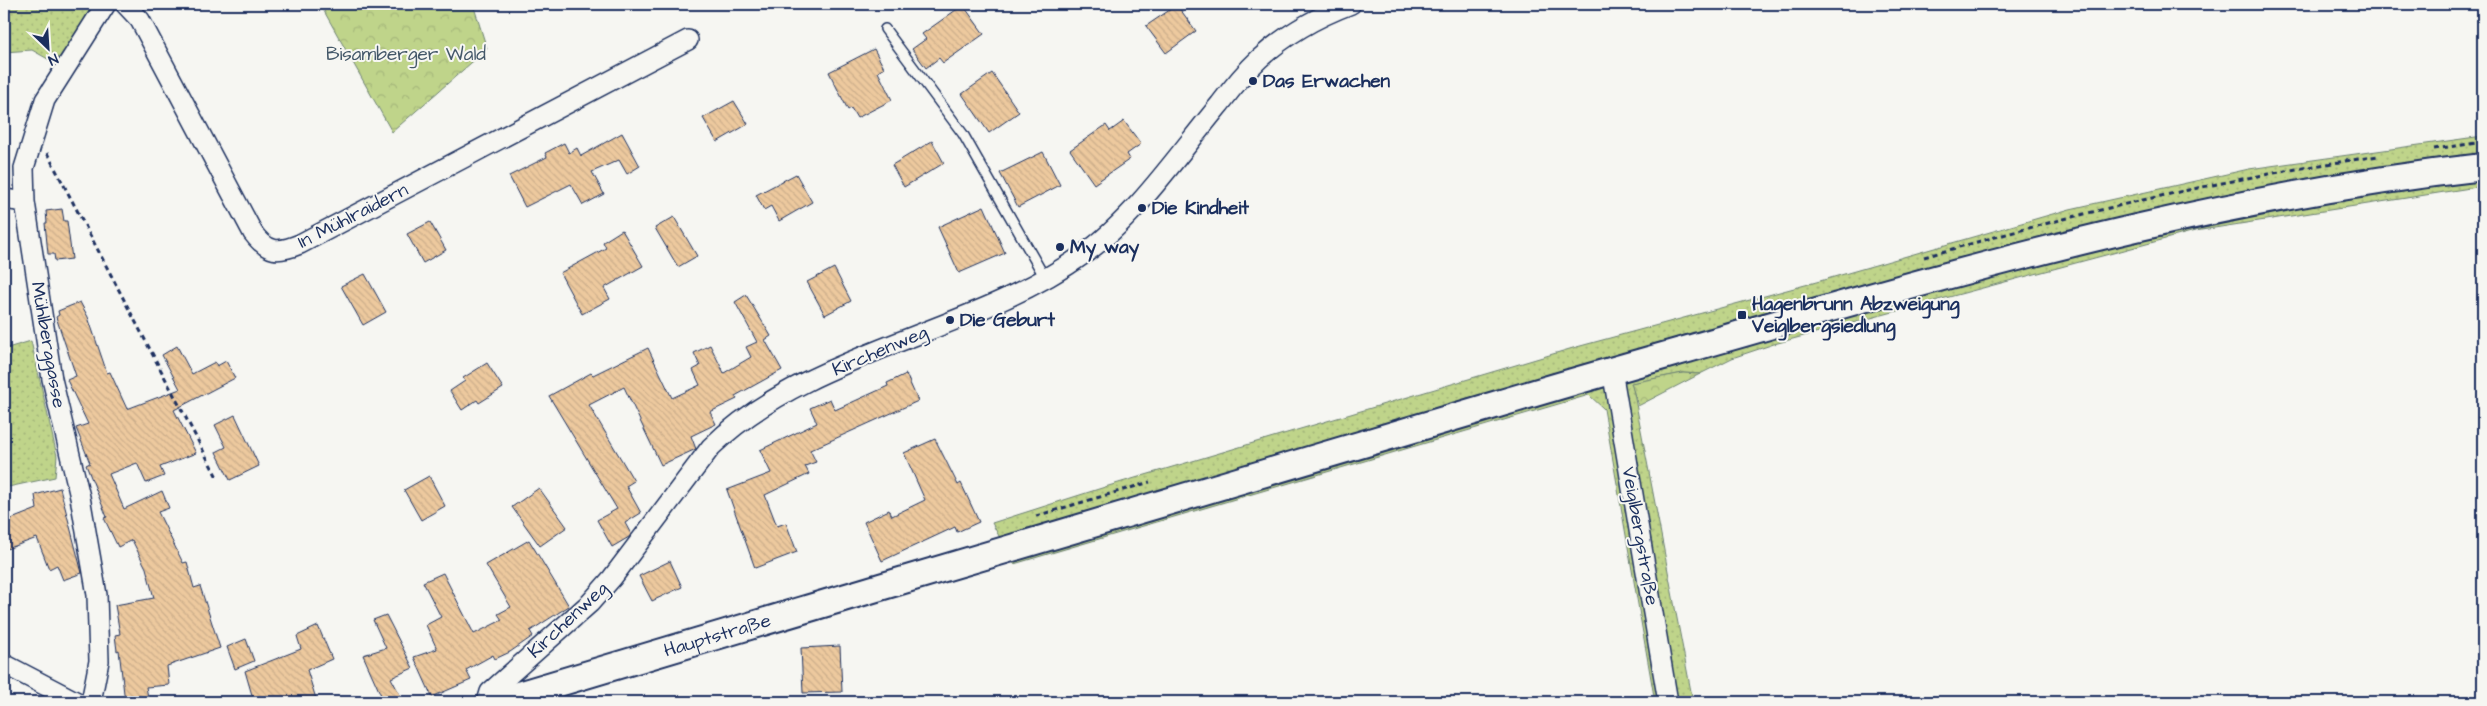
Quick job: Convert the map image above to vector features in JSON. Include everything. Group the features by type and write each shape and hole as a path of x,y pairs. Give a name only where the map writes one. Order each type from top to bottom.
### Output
{"main road":[{"name":"Hauptstraße","path":"495,702 1612,370 1840,306 2151,224 2263,199 2347,185 2483,168"}],"street":[{"name":"Mühlberggasse","path":"91,702 99,661 97,595 80,497 52,379 25,202 24,168 32,136 45,100 106,4"},
{"name":"In Mühlraidern","path":"125,4 140,20 253,233 261,245 273,250 286,250 300,244 688,40"},
{"name":"Kirchenweg","path":"487,702 490,692 590,603 612,578 711,447 727,432 788,392 843,366 1005,298 1045,278 1086,254 1136,205 1259,58 1308,24 1351,4"},
{"path":"4,199 25,202"},
{"name":"Veiglbergstraße","path":"1612,370 1668,702"},
{"path":"4,664 77,702"}],"lane":[{"path":"885,29 963,134 1045,278"}],"path":[{"path":"32,136 42,145 218,479"}],"green space":[{"path":"4,4 98,4 55,63 32,50 4,52"},
{"name":"Bisamberger Wald","path":"320,4 473,4 487,49 392,132"},
{"path":"2483,136 2483,186 2195,231 1774,344 1732,358 1700,374 1683,373 1632,383 1693,702 1655,702 1604,409 1589,395 1014,564 992,523 1105,487 1573,348 1820,281 2070,209 2249,169"},
{"path":"31,341 57,456 55,477 8,487 4,475 4,349"},
{"path":"1683,373 1700,374 1638,406 1631,383"}],"building":[{"path":"963,5 984,34 943,63 939,58 926,68 912,49 926,39 922,34"},
{"path":"1177,5 1196,31 1166,53 1146,26"},
{"path":"874,49 884,68 878,72 892,100 857,118 851,108 848,110 829,72"},
{"path":"992,73 1019,112 989,133 962,94"},
{"path":"734,101 748,124 717,142 703,118"},
{"path":"1124,121 1141,144 1127,154 1130,159 1094,184 1070,150 1106,125 1110,131"},
{"path":"622,133 640,166 627,174 619,160 592,172 604,194 583,205 571,184 525,207 509,176 547,157 545,153 564,143 569,153 577,148 581,156"},
{"path":"932,141 944,163 904,187 892,165"},
{"path":"1043,152 1060,185 1018,207 1000,173"},
{"path":"796,174 812,202 779,221 771,206 764,210 756,195"},
{"path":"984,206 1005,253 959,273 938,227"},
{"path":"62,209 64,221 67,221 72,259 55,261 54,254 48,254 45,223 47,223 46,211"},
{"path":"674,217 697,256 678,267 655,228"},
{"path":"430,222 446,250 423,263 407,234"},
{"path":"622,230 643,266 604,288 610,299 582,314 560,273 606,248 603,242"},
{"path":"834,268 851,301 825,315 807,282"},
{"path":"365,274 386,312 363,325 341,286"},
{"path":"746,295 771,336 765,340 782,370 735,396 737,399 710,412 716,424 691,436 696,449 661,465 624,387 589,405 634,481 626,486 641,513 625,523 631,534 629,537 612,547 597,520 617,509 549,396 591,373 593,375 648,348 672,398 700,385 693,370 700,366 694,353 710,345 724,373 751,357 746,347 757,342 735,302"},
{"path":"80,302 88,317 107,373 110,372 127,409 180,389 162,355 177,346 192,374 215,362 217,366 226,361 235,378 174,410 196,453 160,467 164,476 146,483 137,463 109,474 124,509 162,491 169,508 158,512 183,563 187,562 194,588 200,586 220,648 167,666 169,685 146,687 149,702 125,702 119,650 117,651 115,635 120,634 115,605 154,598 146,568 132,540 118,547 104,518 107,517 86,465 90,463 76,428 88,424 67,380 76,376 56,317 59,315 58,311"},
{"path":"487,363 503,388 479,403 477,400 462,410 450,391 465,381 463,378"},
{"path":"906,374 918,401 810,450 816,462 805,466 809,474 765,495 777,526 786,523 797,552 755,568 727,490 771,473 760,450 817,423 810,408 830,399 835,410 888,386 887,383"},
{"path":"235,415 259,466 230,480 216,452 226,447 215,425"},
{"path":"935,439 958,485 961,483 979,522 957,532 955,527 882,561 864,522 889,510 892,516 925,500 904,453"},
{"path":"429,476 445,506 421,520 404,490"},
{"path":"60,488 82,573 63,580 57,565 49,569 37,538 4,550 4,522 37,509 35,495"},
{"path":"539,488 567,527 540,546 512,507"},
{"path":"529,540 569,606 530,631 533,636 510,652 495,659 493,655 466,670 471,680 432,697 414,657 437,649 426,625 441,617 423,582 443,573 474,634 502,620 498,614 511,607 486,565"},
{"path":"670,561 682,587 652,601 639,576"},
{"path":"386,615 413,668 391,678 404,702 384,702 363,655 386,648 373,620"},
{"path":"318,626 332,659 307,670 317,702 254,702 245,671 301,649 297,636"},
{"path":"246,639 254,661 235,669 227,647"},
{"path":"840,646 842,692 803,693 801,648"}],"place":[{"name":"Das Erwachen","path":"1253,81"},
{"name":"Die Kindheit","path":"1142,208"},
{"name":"My way","path":"1060,247"},
{"name":"Hagenbrunn Abzweigung Veiglbergsiedlung","path":"1742,315"},
{"name":"Die Geburt","path":"950,320"}]}
